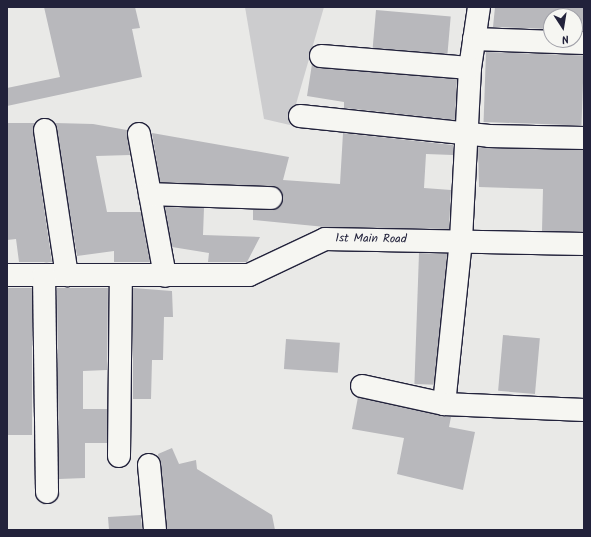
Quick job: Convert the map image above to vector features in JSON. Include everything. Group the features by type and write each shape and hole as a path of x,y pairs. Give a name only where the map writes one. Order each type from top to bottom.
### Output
{"street":[{"path":"444,404 461,240 469,131 470,68 479,7"},
{"path":"474,39 584,43"},
{"path":"321,56 470,68"},
{"path":"300,116 469,131 489,136 584,138"},
{"path":"45,130 67,275"},
{"path":"139,134 165,276"},
{"path":"150,194 271,198"},
{"name":"1st Main Road","path":"7,275 249,275 325,239 461,240 584,244"},
{"path":"44,275 46,492"},
{"path":"119,456 121,275"},
{"path":"362,386 444,404 584,410"},
{"path":"150,465 155,530"}],"shaded area":[{"path":"245,7 324,7 290,125 264,119"}],"building":[{"path":"44,7 135,7 140,28 132,29 142,77 7,106 7,88 60,77"},
{"path":"495,7 584,7 583,18 583,8 543,8 543,29 493,27"},
{"path":"376,10 451,17 447,54 373,48"},
{"path":"486,52 584,55 581,125 484,122"},
{"path":"312,64 320,68 457,79 455,120 344,108 344,102 307,96"},
{"path":"7,123 35,123 33,132 52,262 19,262 16,239 7,240"},
{"path":"55,123 93,124 127,130 130,155 96,156 107,212 141,212 150,262 114,262 114,251 77,256"},
{"path":"152,133 289,157 283,180 340,184 343,133 453,145 453,155 426,154 424,188 451,190 449,229 325,227 253,220 253,210 271,210 281,205 283,198 278,188 160,182"},
{"path":"478,147 584,150 584,232 542,231 543,189 479,187"},
{"path":"165,207 204,208 203,235 260,237 247,262 208,262 209,253 172,247"},
{"path":"419,253 447,254 442,385 414,384"},
{"path":"7,288 32,288 32,435 7,435"},
{"path":"57,288 108,288 107,370 83,371 83,409 107,409 107,443 85,443 85,478 59,479"},
{"path":"133,288 172,291 173,317 164,317 163,360 152,360 151,399 133,399"},
{"path":"503,335 540,338 535,394 498,391"},
{"path":"286,339 340,343 338,373 284,369"},
{"path":"358,397 451,417 449,427 475,432 463,490 397,474 404,438 352,429"},
{"path":"172,448 179,464 196,460 197,469 272,515 275,530 167,530 158,454"},
{"path":"141,515 142,530 109,530 108,517"}]}
